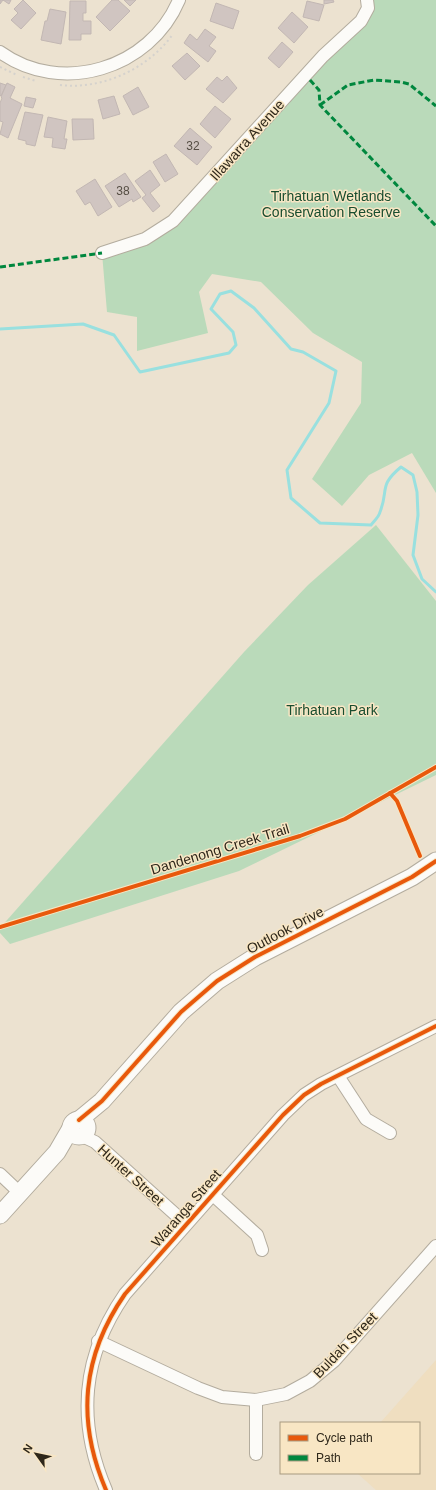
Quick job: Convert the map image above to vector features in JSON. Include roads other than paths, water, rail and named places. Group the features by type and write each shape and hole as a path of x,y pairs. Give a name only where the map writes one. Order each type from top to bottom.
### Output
{"street":[{"path":"0,52 24,66 44,71 82,73 103,68 124,60 141,50 166,22 179,0"},
{"name":"Illawarra Avenue","path":"102,253 145,239 173,221 323,56 361,21 367,13 366,0"},
{"name":"Outlook Drive","path":"0,1215 57,1152 83,1131 102,1100 181,1012 217,981 255,957 412,877 436,861"},
{"name":"Outlook Drive","path":"412,877 436,869"},
{"name":"Waranga Street","path":"106,1490 96,1467 91,1446 87,1402 92,1363 98,1341 114,1309 125,1294 212,1194 294,1104 321,1084 436,1026"},
{"path":"338,1076 366,1119 390,1133"},
{"name":"Hunter Street","path":"83,1131 186,1224"},
{"path":"0,1174 20,1193"},
{"path":"212,1194 257,1235 262,1250"},
{"name":"Buldah Street","path":"98,1341 198,1388 222,1397 256,1400 286,1394 310,1381 334,1361 436,1246"},
{"path":"256,1400 256,1454"}],"waterway":[{"path":"0,329 83,324 114,335 140,372 229,353 236,345 233,332 211,309 220,294 231,291 254,308 291,349 303,352 336,371 329,403 287,470 291,498 320,523 371,525 378,517 383,505 385,488 389,479 401,467 413,475 417,492 418,515 413,555 422,579 436,592"}],"park label":[{"name":"Tirhatuan Wetlands Conservation Reserve","path":"331,204"},
{"name":"Tirhatuan Park","path":"332,710"}]}
